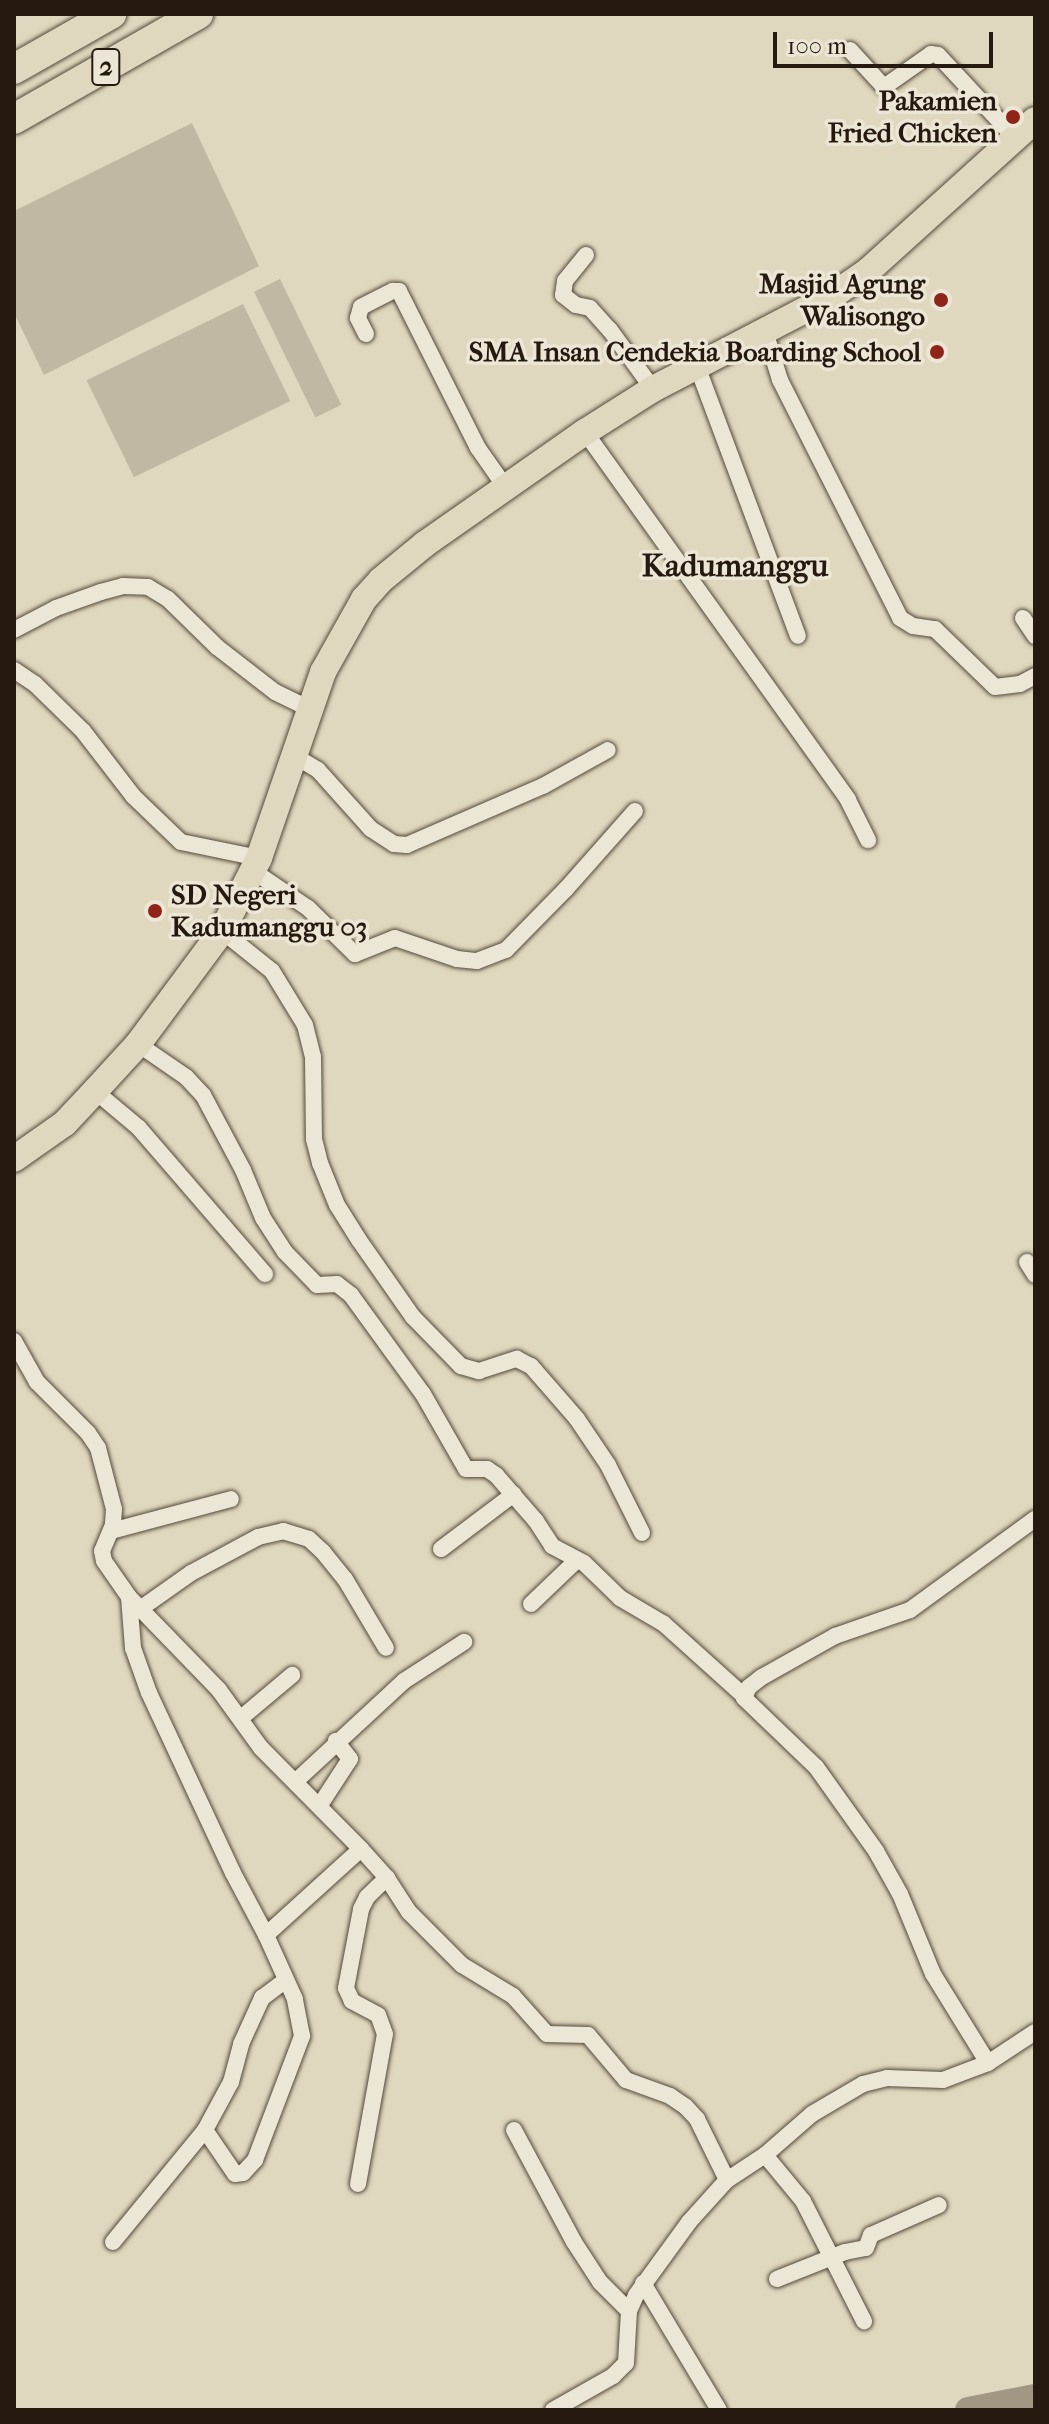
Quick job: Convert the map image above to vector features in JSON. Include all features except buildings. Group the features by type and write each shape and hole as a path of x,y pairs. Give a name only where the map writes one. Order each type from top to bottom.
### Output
{"highway":[{"name":"2","path":"14,69 111,14"},
{"name":"2","path":"16,118 198,14"}],"main road":[{"path":"14,1159 65,1123 138,1044 222,931 256,865 308,708 332,653 372,589 425,544 585,432 653,389 832,296 868,271 1035,120"}],"street":[{"path":"850,50 884,87 931,54 938,55 1015,138"},
{"path":"586,255 565,281 563,295 576,305 590,308 653,389"},
{"path":"366,334 358,311 384,295 399,291 478,448 506,488"},
{"path":"765,331 780,380 900,618 913,626 935,629 995,687 1005,688 1035,676"},
{"path":"697,366 798,636"},
{"path":"585,432 852,807 868,840"},
{"path":"14,630 56,608 101,592 123,586 148,587 168,599 217,647 275,692 308,708"},
{"path":"1023,618 1035,636"},
{"path":"14,670 35,684 83,731 133,796 181,842 256,865 308,908 355,954 395,938 457,959 477,961 506,950 575,880 635,811"},
{"path":"293,755 318,770 371,829 394,844 407,845 543,786 608,750"},
{"path":"222,931 272,971 287,990 305,1025 313,1057 314,1130 320,1163 337,1205 359,1240 413,1317 461,1366 479,1371 517,1359 531,1366 577,1419 608,1465 642,1533"},
{"path":"138,1044 186,1077 203,1095 243,1170 263,1218 285,1252 317,1285 337,1284 351,1295 423,1394 466,1469 487,1469 514,1494 552,1546 577,1560 620,1598 664,1624 816,1767 876,1851 900,1894 933,1974 988,2063"},
{"path":"95,1091 139,1128 265,1274"},
{"path":"14,1341 37,1382 88,1433 98,1448 114,1509 111,1531 103,1547 104,1561 134,1603 241,1718 261,1748 320,1805 387,1878 409,1912 462,1965 513,1996 544,2032 551,2036 583,2034 592,2037 626,2080 670,2096 685,2106 697,2119 727,2180"},
{"path":"441,1549 514,1494"},
{"path":"111,1531 231,1499"},
{"path":"744,1696 762,1677 835,1636 910,1610 1035,1519"},
{"path":"134,1603 258,1537 283,1531 309,1539 323,1552 345,1579 386,1648"},
{"path":"531,1604 577,1560"},
{"path":"134,1603 133,1648 149,1693 233,1873 266,1935 298,2009 302,2036 255,2160 243,2173 235,2174 205,2130"},
{"path":"296,1781 404,1681 464,1642"},
{"path":"241,1718 292,1675"},
{"path":"320,1805 350,1759 336,1741"},
{"path":"266,1935 361,1849"},
{"path":"358,2184 385,2034 378,2015 352,2001 346,1988 361,1909 367,1897 387,1878"},
{"path":"113,2242 205,2130 231,2082 241,2044 262,1998 286,1980"},
{"path":"553,2410 613,2376 626,2363 629,2311 643,2283 711,2195 727,2180 765,2155 812,2114 863,2084 887,2078 943,2080 988,2063 1035,2032"},
{"path":"514,2130 574,2242 600,2282 629,2311"},
{"path":"765,2155 791,2183 820,2231 830,2257 864,2321"},
{"path":"777,2279 830,2257 866,2248 871,2235 939,2205"},
{"path":"643,2283 719,2410"}],"shaded area":[{"path":"192,123 259,266 44,375 14,313 14,211"},
{"path":"280,279 341,405 315,418 254,292"},
{"path":"243,304 290,401 134,477 87,380"}],"waterway":[{"path":"968,2410 1035,2397"}],"place":[{"name":"Pakamien Fried Chicken","path":"1013,117"},
{"name":"Masjid Agung Walisongo","path":"941,300"},
{"name":"SMA Insan Cendekia Boarding School","path":"937,352"},
{"name":"SD Negeri Kadumanggu 03","path":"155,911"}],"district":[{"name":"Kadumanggu","path":"735,566"}]}
